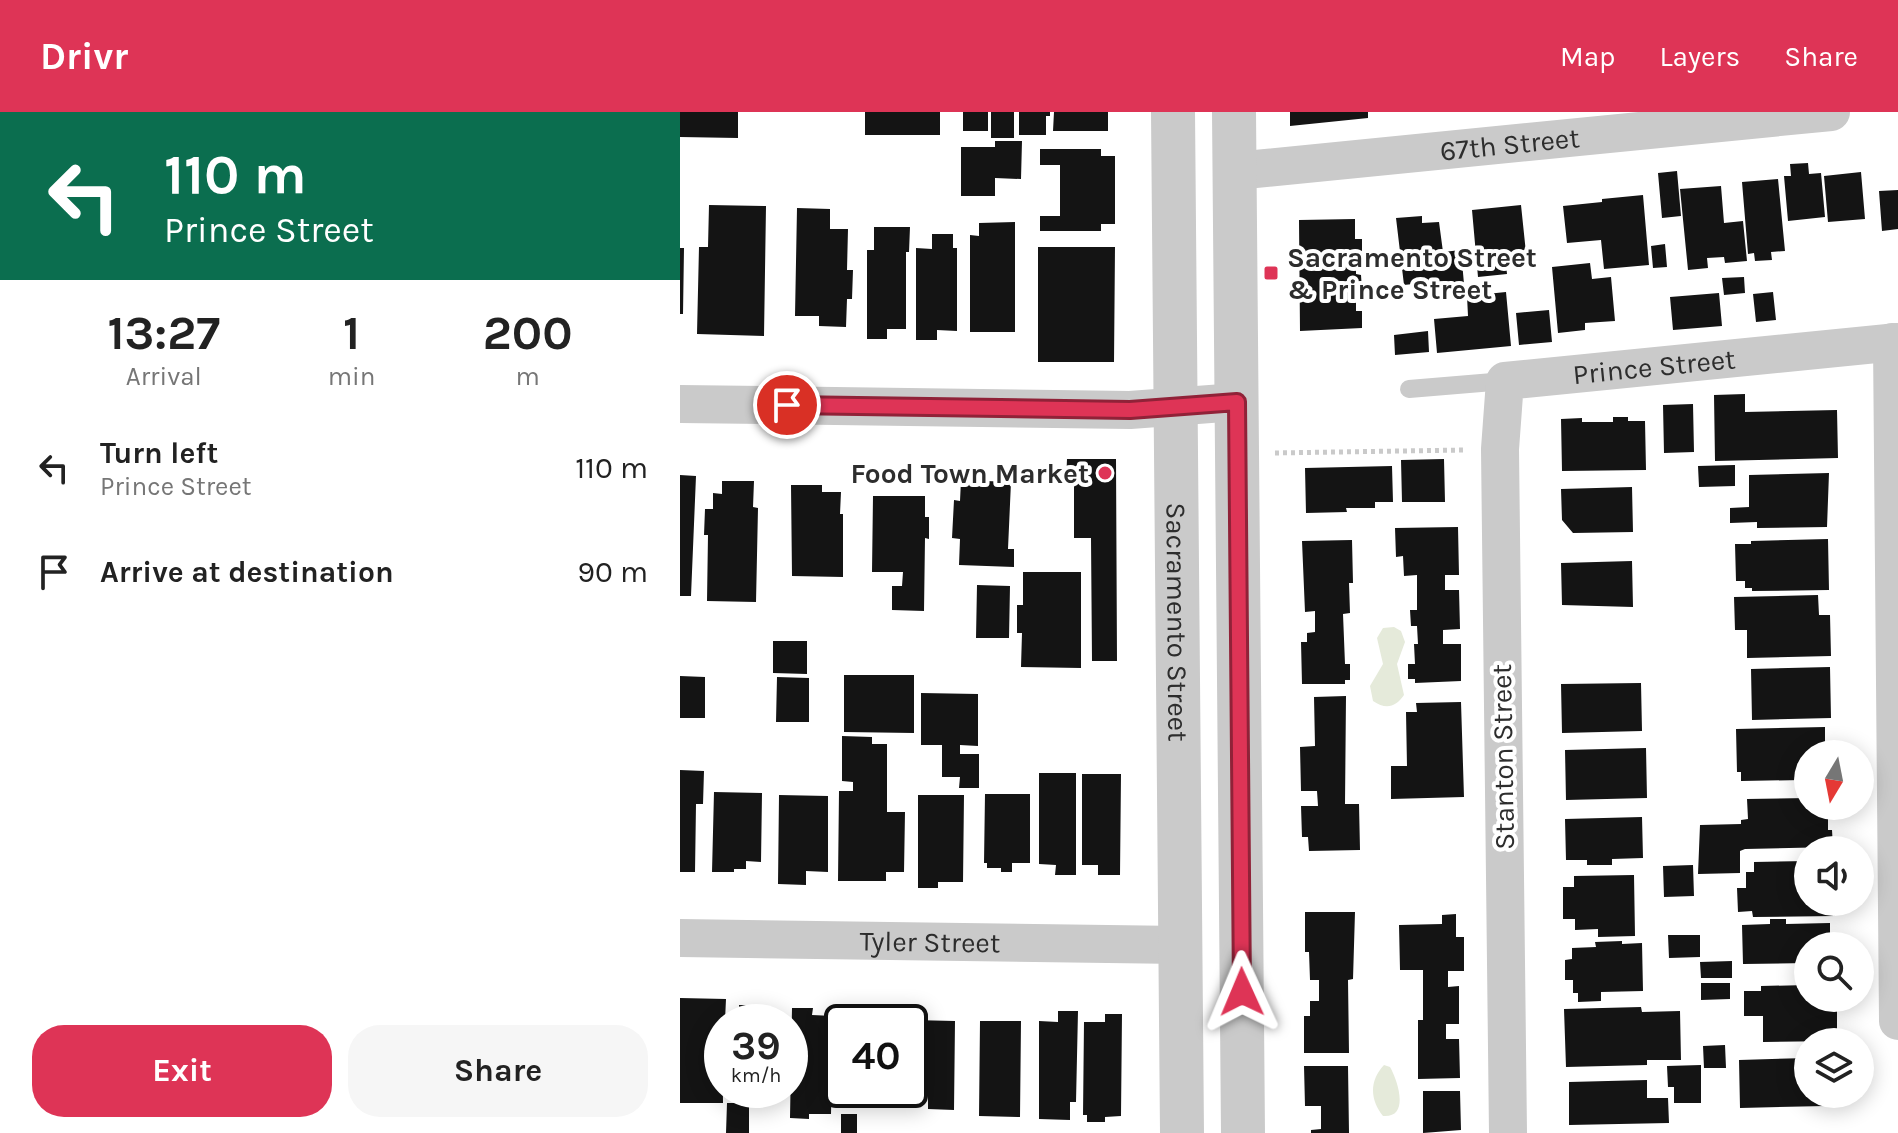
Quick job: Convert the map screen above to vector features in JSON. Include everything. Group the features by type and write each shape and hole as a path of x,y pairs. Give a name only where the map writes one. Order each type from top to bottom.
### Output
{"street":[{"name":"Sacramento Street","path":"1173,112 1182,1133"},
{"path":"1234,112 1243,1133"},
{"name":"67th Street","path":"1235,171 1831,112"},
{"path":"1895,342 1898,1021"},
{"name":"Prince Street","path":"1505,381 1895,342"},
{"name":"Stanton Street","path":"1505,381 1500,449 1508,1133"},
{"path":"680,404 1130,410 1237,402"},
{"name":"Tyler Street","path":"680,938 1181,945"}],"lane":[{"name":"Prince Street","path":"1409,389 1505,381"}],"path":[{"path":"1238,454 1500,449"}],"green space":[{"path":"1394,627 1401,631 1405,642 1397,664 1404,695 1394,705 1386,706 1373,701 1370,686 1383,664 1377,638 1383,628"},
{"path":"1384,1065 1390,1067 1393,1073 1400,1098 1397,1111 1383,1116 1373,1090 1376,1077"}],"building":[{"path":"680,112 738,112 738,138 680,137"},
{"path":"865,112 940,112 940,135 865,135"},
{"path":"963,112 988,112 988,131 963,131"},
{"path":"991,112 1014,112 1014,138 991,138"},
{"path":"1019,112 1050,112 1050,116 1046,116 1046,135 1019,135"},
{"path":"1054,112 1108,112 1108,131 1053,131"},
{"path":"1290,112 1368,112 1368,118 1290,126"},
{"path":"995,141 1022,141 1021,179 995,178 995,196 961,196 961,147 995,147"},
{"path":"1040,149 1101,149 1101,156 1115,156 1115,224 1101,224 1101,231 1040,231 1040,216 1060,216 1060,165 1040,165"},
{"path":"1808,163 1809,174 1821,173 1825,217 1788,221 1784,176 1791,176 1790,164"},
{"path":"1677,171 1681,216 1662,218 1658,173"},
{"path":"1861,172 1865,219 1828,222 1824,176"},
{"path":"1778,179 1785,251 1771,252 1772,260 1755,261 1754,253 1748,254 1742,182"},
{"path":"1721,186 1724,223 1743,221 1747,261 1725,263 1724,257 1707,258 1708,268 1688,270 1680,189"},
{"path":"1898,190 1898,229 1882,231 1879,191"},
{"path":"1643,195 1649,265 1604,269 1601,240 1567,243 1563,206"},
{"path":"709,205 766,206 764,336 697,334 699,247 708,247"},
{"path":"1521,205 1526,253 1505,255 1507,274 1478,277 1472,210"},
{"path":"797,208 830,209 830,229 848,229 847,270 853,270 852,299 847,299 846,327 819,326 819,316 795,316"},
{"path":"1422,216 1422,223 1439,222 1443,252 1461,250 1464,284 1435,282 1436,290 1423,291 1422,283 1404,285 1396,218"},
{"path":"1355,219 1355,239 1362,239 1362,257 1356,257 1356,274 1361,275 1362,291 1356,292 1356,311 1362,311 1362,328 1300,331 1299,220"},
{"path":"1015,222 1015,332 970,332 970,235 979,236 979,223"},
{"path":"874,227 910,227 909,252 906,252 906,329 887,329 887,339 867,339 867,250 874,250"},
{"path":"932,234 953,234 953,248 957,248 957,331 937,330 937,340 916,340 916,248 932,249"},
{"path":"1665,244 1667,267 1653,268 1651,246"},
{"path":"1038,247 1115,247 1114,362 1038,362"},
{"path":"680,248 684,248 683,314 680,314"},
{"path":"1590,263 1592,279 1611,277 1615,321 1585,323 1585,330 1558,333 1552,267"},
{"path":"1744,277 1745,293 1724,295 1722,278"},
{"path":"1506,292 1511,346 1437,353 1434,319 1468,316 1467,296"},
{"path":"1773,292 1776,320 1756,322 1753,294"},
{"path":"1719,293 1722,326 1673,330 1670,297"},
{"path":"1549,310 1552,342 1519,345 1516,313"},
{"path":"1428,331 1429,352 1395,355 1394,335"},
{"path":"1745,394 1745,412 1837,410 1838,458 1715,461 1714,395"},
{"path":"1693,404 1694,452 1664,453 1663,405"},
{"path":"1613,417 1645,421 1646,470 1562,471 1561,419 1613,422"},
{"path":"1067,459 1116,459 1117,661 1092,661 1091,538 1074,538 1074,483 1066,483"},
{"path":"1444,459 1445,502 1402,502 1401,460"},
{"path":"1735,465 1735,486 1699,487 1698,466"},
{"path":"1392,466 1393,502 1375,502 1375,508 1346,508 1347,512 1306,513 1305,468"},
{"path":"1829,473 1827,527 1757,528 1757,522 1730,523 1730,508 1749,507 1749,475"},
{"path":"680,475 696,476 691,596 680,596"},
{"path":"961,480 1011,482 1008,549 1014,549 1014,567 959,565 960,539 952,538 954,500 960,501"},
{"path":"722,481 754,481 753,507 758,508 756,602 707,601 708,535 704,535 705,509 713,509 713,493 722,494"},
{"path":"791,485 822,485 822,492 841,492 843,577 792,576"},
{"path":"1632,487 1633,532 1573,533 1562,520 1561,489"},
{"path":"873,496 925,496 929,539 925,538 924,611 892,610 892,586 902,586 903,572 872,572"},
{"path":"1458,527 1459,575 1445,575 1445,590 1459,590 1460,629 1443,630 1443,644 1461,644 1461,681 1415,683 1415,679 1408,679 1408,664 1415,664 1414,644 1418,644 1417,626 1411,626 1410,610 1417,610 1417,575 1404,576 1403,556 1396,557 1395,528"},
{"path":"1828,539 1829,590 1752,591 1752,588 1745,588 1745,581 1736,581 1735,544"},
{"path":"1352,540 1350,613 1343,614 1345,664 1350,664 1350,680 1345,680 1345,684 1302,684 1301,642 1307,642 1307,633 1315,632 1315,611 1305,612 1302,541"},
{"path":"1632,561 1633,607 1562,605 1561,563"},
{"path":"1023,572 1081,572 1081,668 1021,667 1022,633 1017,633 1017,605 1023,605"},
{"path":"977,585 1010,586 1009,638 976,638"},
{"path":"1818,595 1819,615 1830,615 1831,656 1747,658 1747,630 1735,630 1734,597"},
{"path":"773,641 807,641 807,674 773,673"},
{"path":"1830,667 1831,718 1752,720 1751,669"},
{"path":"844,675 914,675 914,733 844,732"},
{"path":"680,676 705,677 705,718 680,718"},
{"path":"777,677 809,678 809,722 776,722"},
{"path":"1641,683 1642,731 1562,733 1561,684"},
{"path":"921,693 978,694 978,746 960,745 960,754 979,754 979,788 959,788 960,777 942,777 942,745 921,745"},
{"path":"1346,696 1345,804 1359,804 1360,850 1309,851 1308,837 1302,837 1301,806 1318,806 1317,791 1301,791 1300,747 1315,746 1314,697"},
{"path":"1461,702 1464,797 1391,799 1391,766 1407,766 1406,712 1417,712 1416,703"},
{"path":"1825,727 1825,740 1794,740 1794,780 1741,781 1741,772 1737,772 1736,729"},
{"path":"842,736 872,737 872,744 887,744 887,812 905,812 904,872 886,872 886,881 838,881 839,791 853,791 853,782 842,781"},
{"path":"1646,748 1647,798 1566,800 1565,750"},
{"path":"680,770 704,771 703,804 696,804 695,872 680,872"},
{"path":"1039,773 1076,773 1076,875 1055,875 1056,865 1039,864"},
{"path":"1082,774 1121,774 1120,875 1098,875 1098,865 1082,865"},
{"path":"714,792 762,793 761,862 746,861 746,869 734,869 734,872 712,872"},
{"path":"985,794 1030,794 1030,863 1012,863 1012,872 987,868 987,863 984,863"},
{"path":"779,795 828,796 828,872 806,871 806,885 778,884"},
{"path":"918,795 964,795 963,882 938,882 938,888 918,888"},
{"path":"1794,798 1794,820 1828,820 1828,830 1832,830 1832,836 1794,836 1794,848 1745,849 1740,851 1740,873 1698,874 1700,825 1741,824 1741,820 1748,819 1747,799"},
{"path":"1642,817 1643,858 1612,859 1612,865 1587,865 1587,860 1566,860 1565,819"},
{"path":"1794,861 1794,916 1835,916 1753,917 1752,911 1738,912 1737,888 1746,888 1746,872 1754,872 1754,862"},
{"path":"1693,865 1694,896 1664,897 1663,866"},
{"path":"1634,875 1635,936 1598,937 1598,929 1575,930 1575,919 1563,919 1563,887 1574,887 1574,876"},
{"path":"1305,912 1355,912 1353,979 1348,980 1349,1053 1304,1053 1304,1016 1310,1016 1310,1001 1319,1001 1319,980 1310,980 1309,952 1305,952"},
{"path":"1456,914 1456,937 1464,937 1464,971 1448,971 1448,987 1459,986 1459,1024 1446,1024 1446,1039 1459,1039 1460,1078 1418,1079 1418,1020 1423,1020 1423,970 1400,970 1399,925 1442,924 1442,915"},
{"path":"1770,919 1786,919 1786,924 1830,923 1830,932 1794,932 1794,963 1743,964 1742,925 1770,924"},
{"path":"1668,935 1700,935 1700,957 1669,958"},
{"path":"1622,941 1622,944 1642,943 1643,991 1601,992 1601,1001 1578,1002 1578,993 1573,993 1573,980 1565,980 1565,960 1572,959 1572,948 1596,947 1595,942"},
{"path":"1732,961 1732,978 1701,978 1700,962"},
{"path":"1701,983 1730,983 1730,999 1701,1000"},
{"path":"1794,985 1794,1012 1837,1012 1837,1028 1794,1028 1794,1042 1763,1042 1763,1016 1744,1016 1744,991 1761,991 1761,986"},
{"path":"680,998 726,999 726,1004 704,1004 704,1103 680,1103"},
{"path":"1641,1007 1642,1012 1680,1011 1681,1060 1647,1060 1647,1065 1566,1067 1564,1009"},
{"path":"808,1008 813,1008 812,1015 824,1016 824,1108 831,1108 831,1114 809,1114 809,1119 790,1118 790,1108 808,1108"},
{"path":"1058,1011 1078,1011 1076,1102 1070,1102 1070,1120 1039,1119 1039,1021 1058,1022"},
{"path":"1105,1014 1122,1014 1121,1116 1105,1117 1105,1122 1087,1122 1087,1115 1083,1115 1084,1022 1105,1022"},
{"path":"928,1020 955,1021 954,1110 928,1108"},
{"path":"980,1021 1021,1021 1020,1117 979,1116"},
{"path":"1725,1045 1726,1068 1704,1068 1703,1046"},
{"path":"1794,1058 1794,1107 1740,1108 1739,1060"},
{"path":"1701,1065 1701,1103 1674,1103 1674,1087 1668,1087 1667,1066"},
{"path":"1304,1066 1348,1066 1349,1133 1311,1133 1311,1130 1321,1129 1321,1106 1305,1106"},
{"path":"1647,1080 1647,1098 1668,1098 1669,1123 1569,1125 1569,1082"},
{"path":"1423,1091 1460,1091 1461,1130 1423,1133"},
{"path":"727,1108 749,1108 749,1133 726,1133"},
{"path":"841,1114 857,1114 857,1133 841,1133"}],"place":[{"name":"Sacramento Street & Prince Street","path":"1271,273"},
{"name":"Food Town Market","path":"1105,473"}],"route":[{"path":"787,405 1130,410 1237,402 1242,992"}]}
